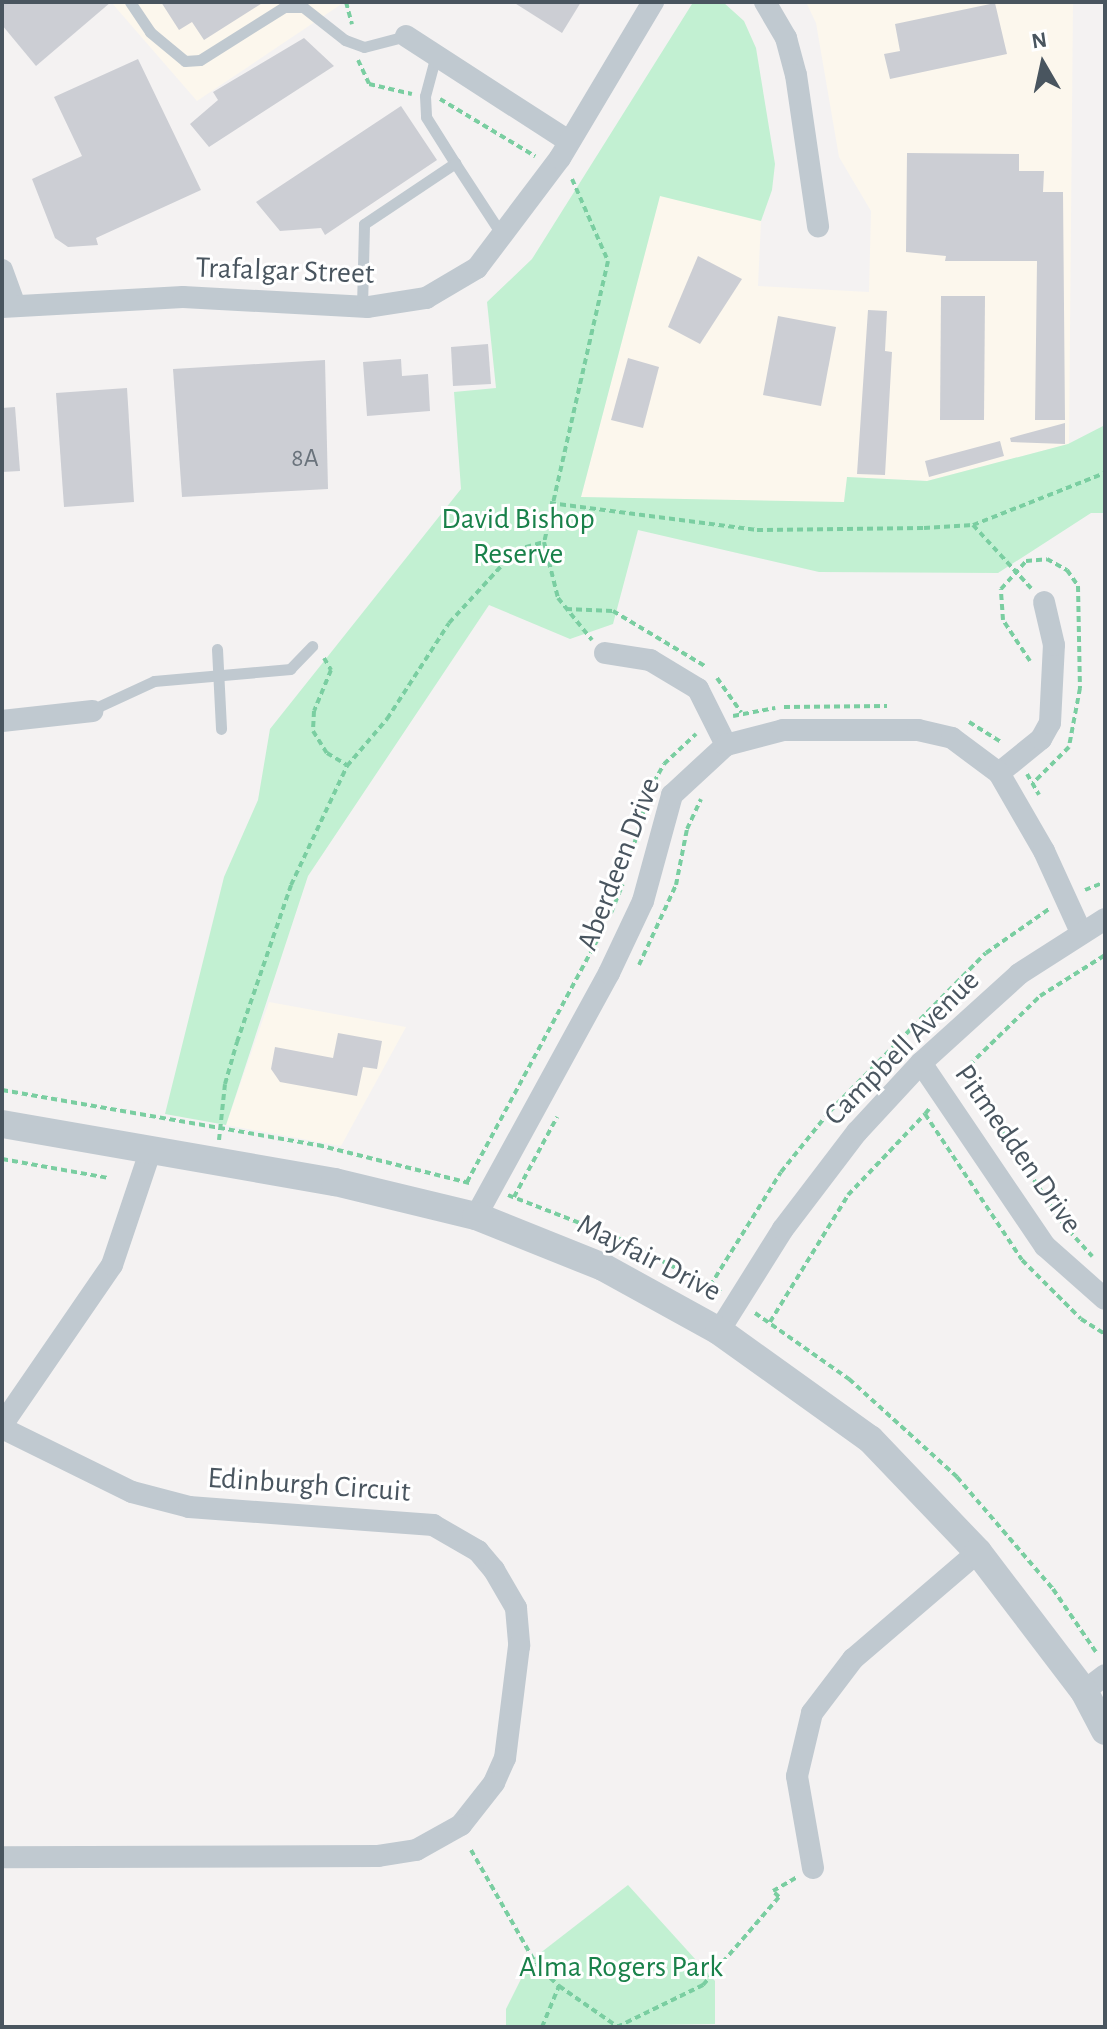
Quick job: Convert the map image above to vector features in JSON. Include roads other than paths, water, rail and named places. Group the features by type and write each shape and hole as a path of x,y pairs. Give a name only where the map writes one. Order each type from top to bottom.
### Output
{"street":[{"name":"Trafalgar Street","path":"9,306 183,297 362,307 426,298 455,284 502,235 564,150 653,2"},
{"path":"765,2 786,38 796,75 818,226"},
{"path":"406,36 564,150"},
{"path":"2,270 9,306"},
{"path":"999,773 1041,739 1055,703 1054,645 1044,602"},
{"path":"605,653 650,660 678,674 698,689 726,745"},
{"path":"2,721 89,712"},
{"name":"Aberdeen Drive","path":"476,1216 609,973 643,901 672,795 726,745 783,730 918,730 952,738 999,773 1075,895 1080,930"},
{"name":"Campbell Avenue","path":"719,1331 783,1229 857,1132 921,1063 1019,974 1080,930 1105,919"},
{"name":"Pitmedden Drive","path":"921,1063 1045,1246 1105,1299"},
{"name":"Mayfair Drive","path":"2,1124 216,1161 476,1216 603,1267 719,1331 870,1439 978,1552 1094,1683 1105,1731"},
{"path":"2,1426 112,1265 151,1149"},
{"name":"Edinburgh Circuit","path":"2,1426 132,1492 189,1507 433,1525 478,1551 494,1570 516,1608 519,1646 505,1758 494,1783 461,1825 416,1850 378,1856 2,1857"},
{"path":"813,1868 797,1776 812,1713 853,1659 978,1552"}],"lane":[{"path":"130,2 150,32 185,61 200,60 284,7 303,7 345,40 364,47 406,36"},
{"path":"436,55 426,117 502,235"},
{"path":"362,307 364,224 455,163"},
{"path":"89,712 154,681 219,678 286,670 305,657 312,646"},
{"path":"217,649 221,729"}],"park label":[{"name":"David Bishop Reserve","path":"518,536"},
{"name":"Alma Rogers Park","path":"621,1967"}]}
